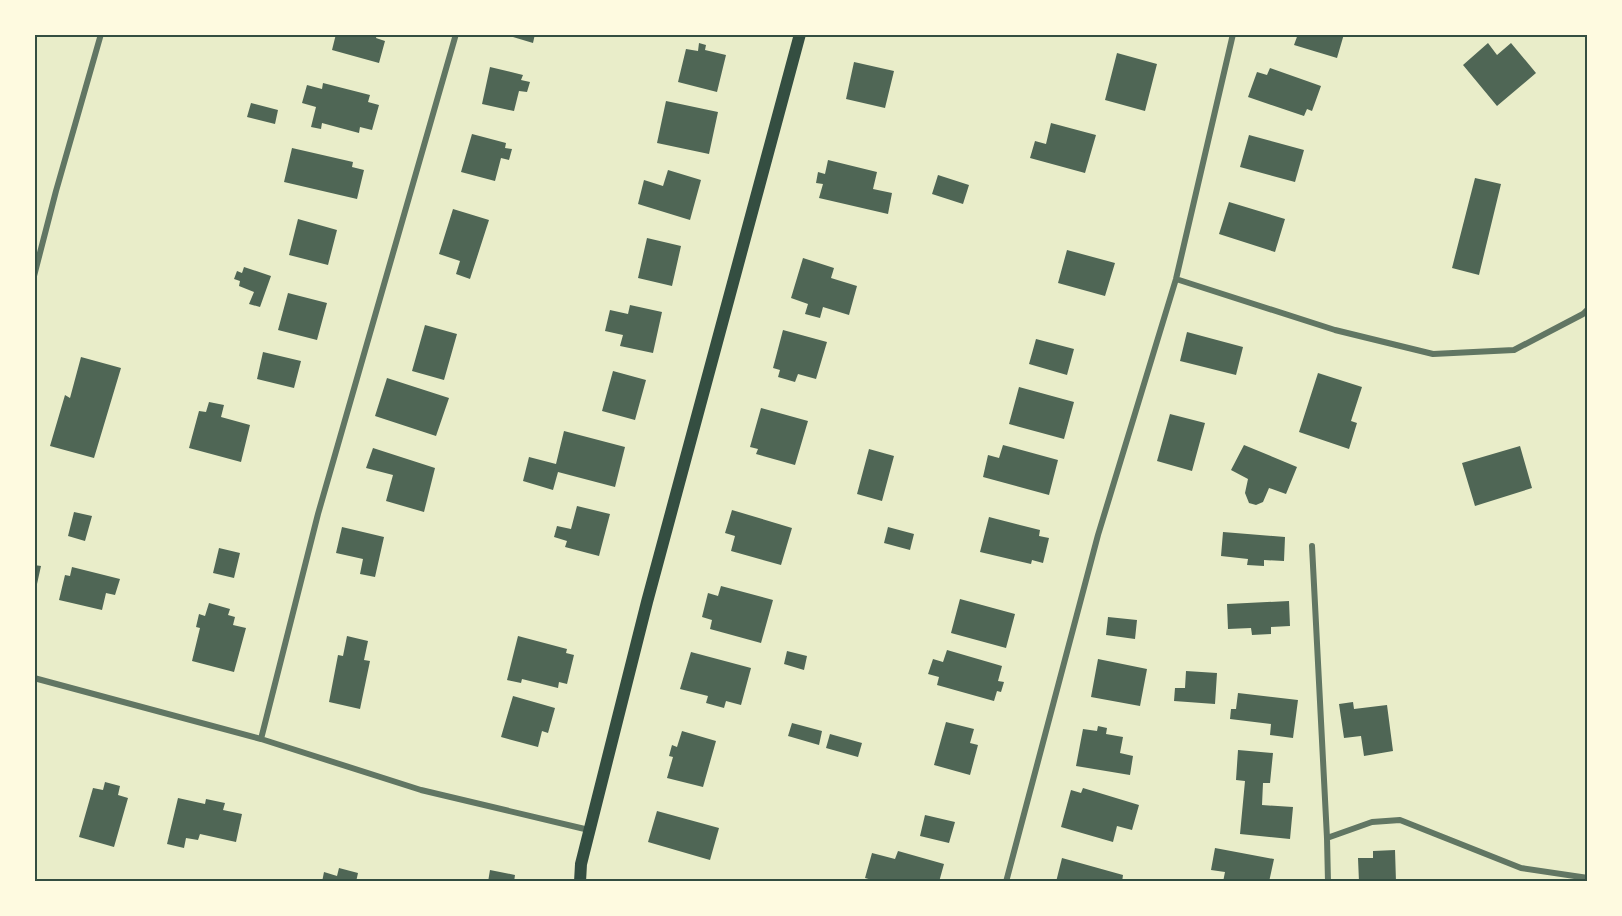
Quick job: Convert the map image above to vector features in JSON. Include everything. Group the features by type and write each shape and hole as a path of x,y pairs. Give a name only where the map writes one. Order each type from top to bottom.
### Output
{"main road":[{"path":"580,882 581,864 589,830 647,602 800,34"}],"street":[{"path":"34,276 101,34"},
{"path":"261,739 318,514 456,34"},
{"path":"1006,882 1098,535 1176,279 1233,34"},
{"path":"1176,279 1335,330 1433,354 1514,350 1583,314 1587,309"},
{"path":"1312,546 1328,882"},
{"path":"34,678 261,739 421,790 589,830"},
{"path":"1327,838 1372,822 1400,820 1521,868 1587,878"}],"building":[{"path":"336,34 377,34 376,38 385,41 379,63 332,50"},
{"path":"503,34 535,34 533,43"},
{"path":"1298,34 1344,34 1337,58 1294,45"},
{"path":"699,43 706,45 705,50 726,55 717,92 678,82 686,49 698,51"},
{"path":"1488,43 1497,55 1511,43 1536,73 1497,106 1463,65"},
{"path":"1117,53 1157,64 1145,111 1105,100"},
{"path":"854,62 894,71 885,108 846,99"},
{"path":"490,67 523,75 521,80 530,82 527,92 519,91 514,111 482,104"},
{"path":"1270,68 1321,86 1312,111 1307,109 1304,116 1248,97 1257,72 1267,75"},
{"path":"323,83 370,95 368,102 379,105 372,130 360,127 359,133 322,123 321,129 311,127 316,107 302,103 307,85 322,89"},
{"path":"666,101 718,112 709,154 657,143"},
{"path":"251,103 278,110 275,124 247,117"},
{"path":"1051,123 1096,135 1085,173 1030,158 1035,141 1046,144"},
{"path":"472,134 506,143 505,148 512,149 509,160 501,158 495,181 461,172"},
{"path":"1249,135 1304,150 1295,182 1240,167"},
{"path":"292,148 353,162 352,167 364,170 357,199 284,182"},
{"path":"828,160 877,172 873,189 892,193 888,214 819,198 823,184 816,183 818,172 825,174"},
{"path":"668,170 701,180 690,220 638,204 644,180 663,186"},
{"path":"938,175 969,185 963,204 932,194"},
{"path":"1475,178 1501,184 1479,275 1452,268"},
{"path":"1229,202 1285,219 1275,252 1219,234"},
{"path":"453,209 489,220 470,279 456,274 460,261 439,254"},
{"path":"298,219 337,230 328,265 289,255"},
{"path":"647,238 681,246 672,286 638,278"},
{"path":"1067,250 1115,263 1105,296 1058,283"},
{"path":"803,258 834,268 831,278 857,286 849,315 823,307 820,318 805,314 808,304 791,298"},
{"path":"244,267 271,276 260,307 249,304 254,292 239,286 240,281 234,279 237,271 242,273"},
{"path":"288,293 327,303 317,340 278,330"},
{"path":"630,305 662,312 653,353 620,346 623,335 605,331 610,310 628,314"},
{"path":"425,325 457,334 444,380 412,371"},
{"path":"783,330 827,342 816,379 798,374 795,382 778,377 780,370 773,368"},
{"path":"1187,332 1243,347 1236,375 1180,361"},
{"path":"1036,339 1074,349 1067,375 1029,364"},
{"path":"263,352 301,361 294,388 257,379"},
{"path":"81,357 121,368 94,458 50,446 65,395 70,398"},
{"path":"613,371 646,380 635,420 602,411"},
{"path":"1318,373 1362,387 1351,421 1357,423 1349,449 1299,432"},
{"path":"387,378 449,398 436,436 375,416"},
{"path":"1019,387 1074,402 1064,439 1009,424"},
{"path":"209,402 224,405 221,417 250,425 241,462 189,448 199,411 206,412"},
{"path":"761,408 808,421 795,465 756,454 758,449 750,447"},
{"path":"1170,414 1205,423 1192,471 1157,461"},
{"path":"564,431 625,447 615,487 558,472 553,490 523,481 529,457 556,464"},
{"path":"1003,445 1058,460 1049,495 983,477 988,455 999,458"},
{"path":"1244,445 1297,467 1286,494 1269,488 1263,502 1256,505 1249,503 1245,493 1248,479 1231,470"},
{"path":"1520,446 1532,488 1475,506 1462,463"},
{"path":"373,448 435,468 424,512 386,501 393,475 366,468"},
{"path":"869,449 894,456 882,501 857,494"},
{"path":"577,506 610,514 599,556 565,547 567,541 554,537 557,526 571,529"},
{"path":"732,510 792,528 781,565 731,551 735,536 725,533"},
{"path":"74,512 92,516 85,541 68,536"},
{"path":"989,517 1040,530 1039,536 1049,538 1043,563 1032,560 1031,564 980,552"},
{"path":"342,527 384,537 375,577 360,574 363,559 336,553"},
{"path":"888,527 914,534 910,550 884,543"},
{"path":"1223,532 1285,537 1284,561 1264,560 1264,566 1247,565 1248,559 1221,556"},
{"path":"219,548 240,553 234,578 213,573"},
{"path":"34,565 41,566 35,593 34,593"},
{"path":"72,567 120,579 115,595 106,593 102,610 59,600 65,575 70,576"},
{"path":"721,586 773,600 761,643 710,629 712,620 702,617 708,593 718,596"},
{"path":"960,599 1015,614 1006,648 951,633"},
{"path":"1289,601 1290,626 1271,627 1271,634 1252,635 1251,628 1228,629 1227,604"},
{"path":"209,603 230,609 228,615 235,617 233,625 246,628 234,672 192,661 200,628 196,627 199,614 205,616"},
{"path":"1108,617 1137,620 1135,639 1106,635"},
{"path":"347,636 368,641 364,660 370,661 360,709 329,702 338,655 343,656"},
{"path":"518,636 567,649 566,653 574,655 567,684 559,682 558,688 522,679 521,683 507,680"},
{"path":"947,650 1002,666 998,681 1004,682 1001,692 997,691 994,701 937,685 939,677 928,674 933,659 943,662"},
{"path":"787,651 807,656 804,670 784,664"},
{"path":"691,652 751,668 741,705 726,701 724,708 706,703 708,696 680,689"},
{"path":"1098,659 1147,669 1140,706 1091,697"},
{"path":"1186,671 1217,673 1215,704 1174,701 1175,688 1185,688"},
{"path":"1238,693 1298,700 1293,738 1270,735 1271,724 1230,719 1231,709 1236,709"},
{"path":"513,696 555,708 548,733 542,731 538,747 501,737"},
{"path":"1353,702 1354,709 1387,705 1393,751 1364,756 1361,736 1344,738 1339,704"},
{"path":"946,722 974,729 970,743 978,745 970,775 934,765"},
{"path":"792,723 822,731 819,745 788,736"},
{"path":"1098,726 1107,728 1106,734 1123,737 1120,753 1133,756 1130,775 1076,766 1083,729 1097,731"},
{"path":"682,731 716,741 703,787 667,778 673,757 669,756 672,745 677,747"},
{"path":"830,734 862,743 858,757 826,748"},
{"path":"1238,750 1273,753 1270,783 1263,783 1262,805 1293,807 1290,839 1240,834 1245,781 1236,780"},
{"path":"105,782 120,786 118,795 128,798 114,847 79,837 93,788 103,790"},
{"path":"1083,788 1139,805 1132,830 1117,826 1113,842 1061,827 1071,790 1081,793"},
{"path":"178,798 205,804 206,799 225,803 223,810 242,814 236,842 200,834 198,840 186,838 184,848 167,844"},
{"path":"657,811 719,828 710,860 648,842"},
{"path":"925,815 955,822 949,843 920,836"},
{"path":"1215,848 1274,859 1269,882 1223,882 1225,872 1211,870"},
{"path":"1395,850 1396,882 1359,882 1358,858 1373,858 1373,851"},
{"path":"898,851 944,864 939,882 879,882 865,878 872,853 895,859"},
{"path":"1062,858 1123,875 1122,882 1056,882"},
{"path":"339,868 358,873 356,882 322,882 324,872 337,876"},
{"path":"490,870 515,875 514,882 488,882"}]}
